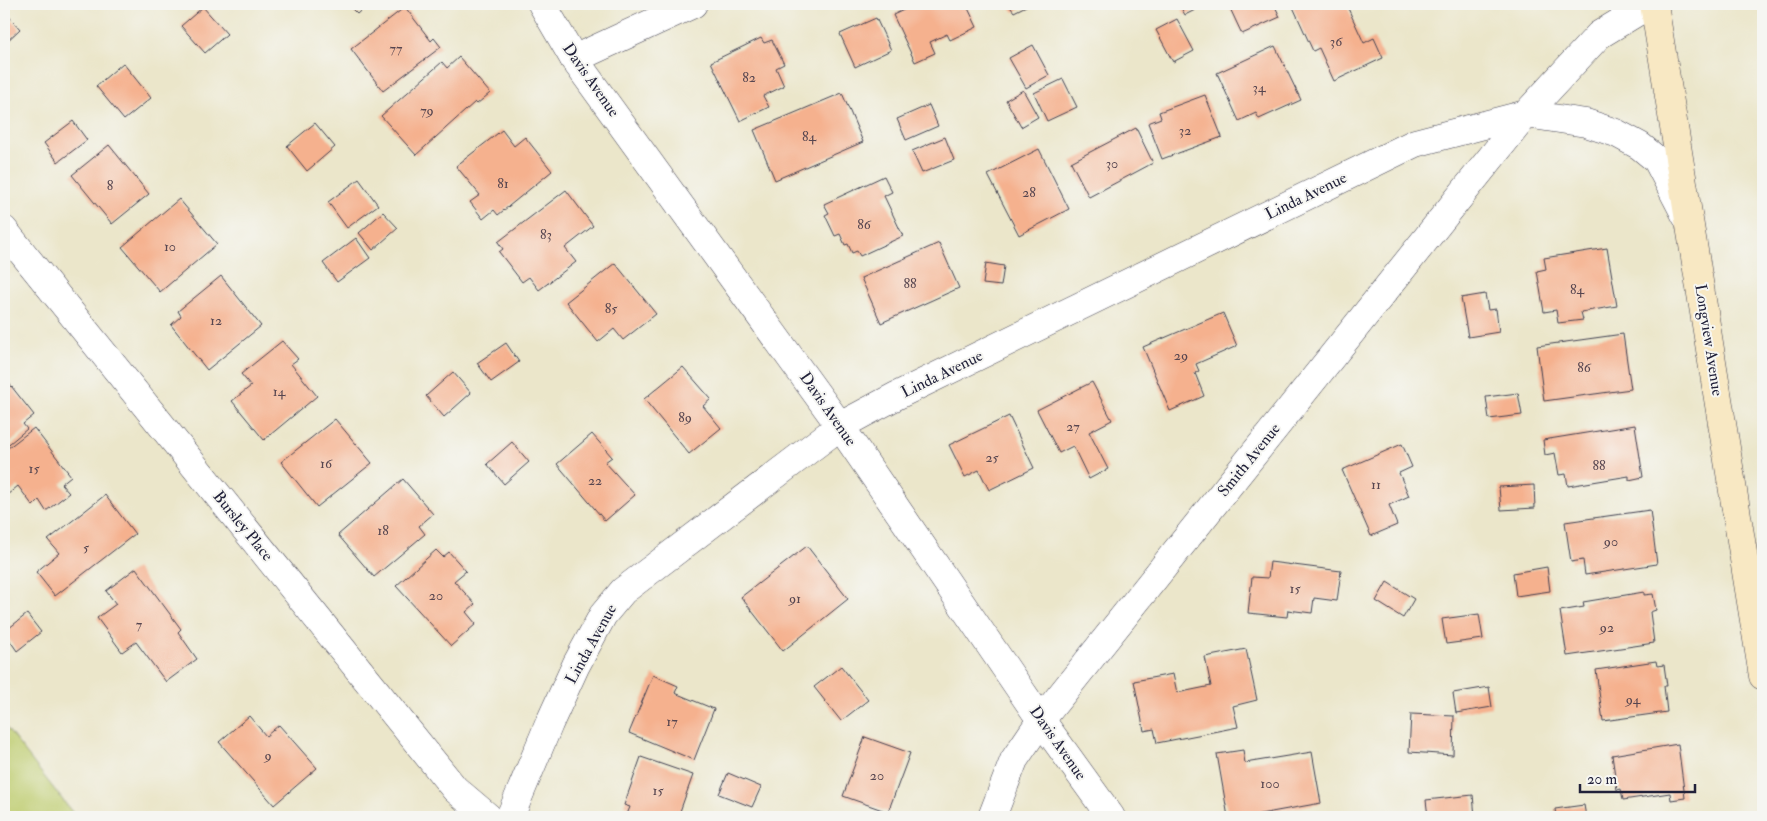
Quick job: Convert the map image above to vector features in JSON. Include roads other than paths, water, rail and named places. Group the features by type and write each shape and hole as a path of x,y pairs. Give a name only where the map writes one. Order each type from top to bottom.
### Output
{"street":[{"name":"Davis Avenue","path":"542,4 574,59 840,426 1041,720 1111,817"},
{"path":"574,59 693,4"},
{"path":"1526,114 1599,35 1652,4"},
{"name":"Longview Avenue","path":"1652,4 1691,224 1763,676"},
{"name":"Linda Avenue","path":"510,817 576,665 603,615 623,590 840,426 896,396 1415,142 1526,114 1586,123 1616,133 1640,146 1657,160 1691,224"},
{"name":"Smith Avenue","path":"992,817 1014,760 1041,720 1526,114"},
{"name":"Bursley Place","path":"4,230 455,789 488,817"}]}
